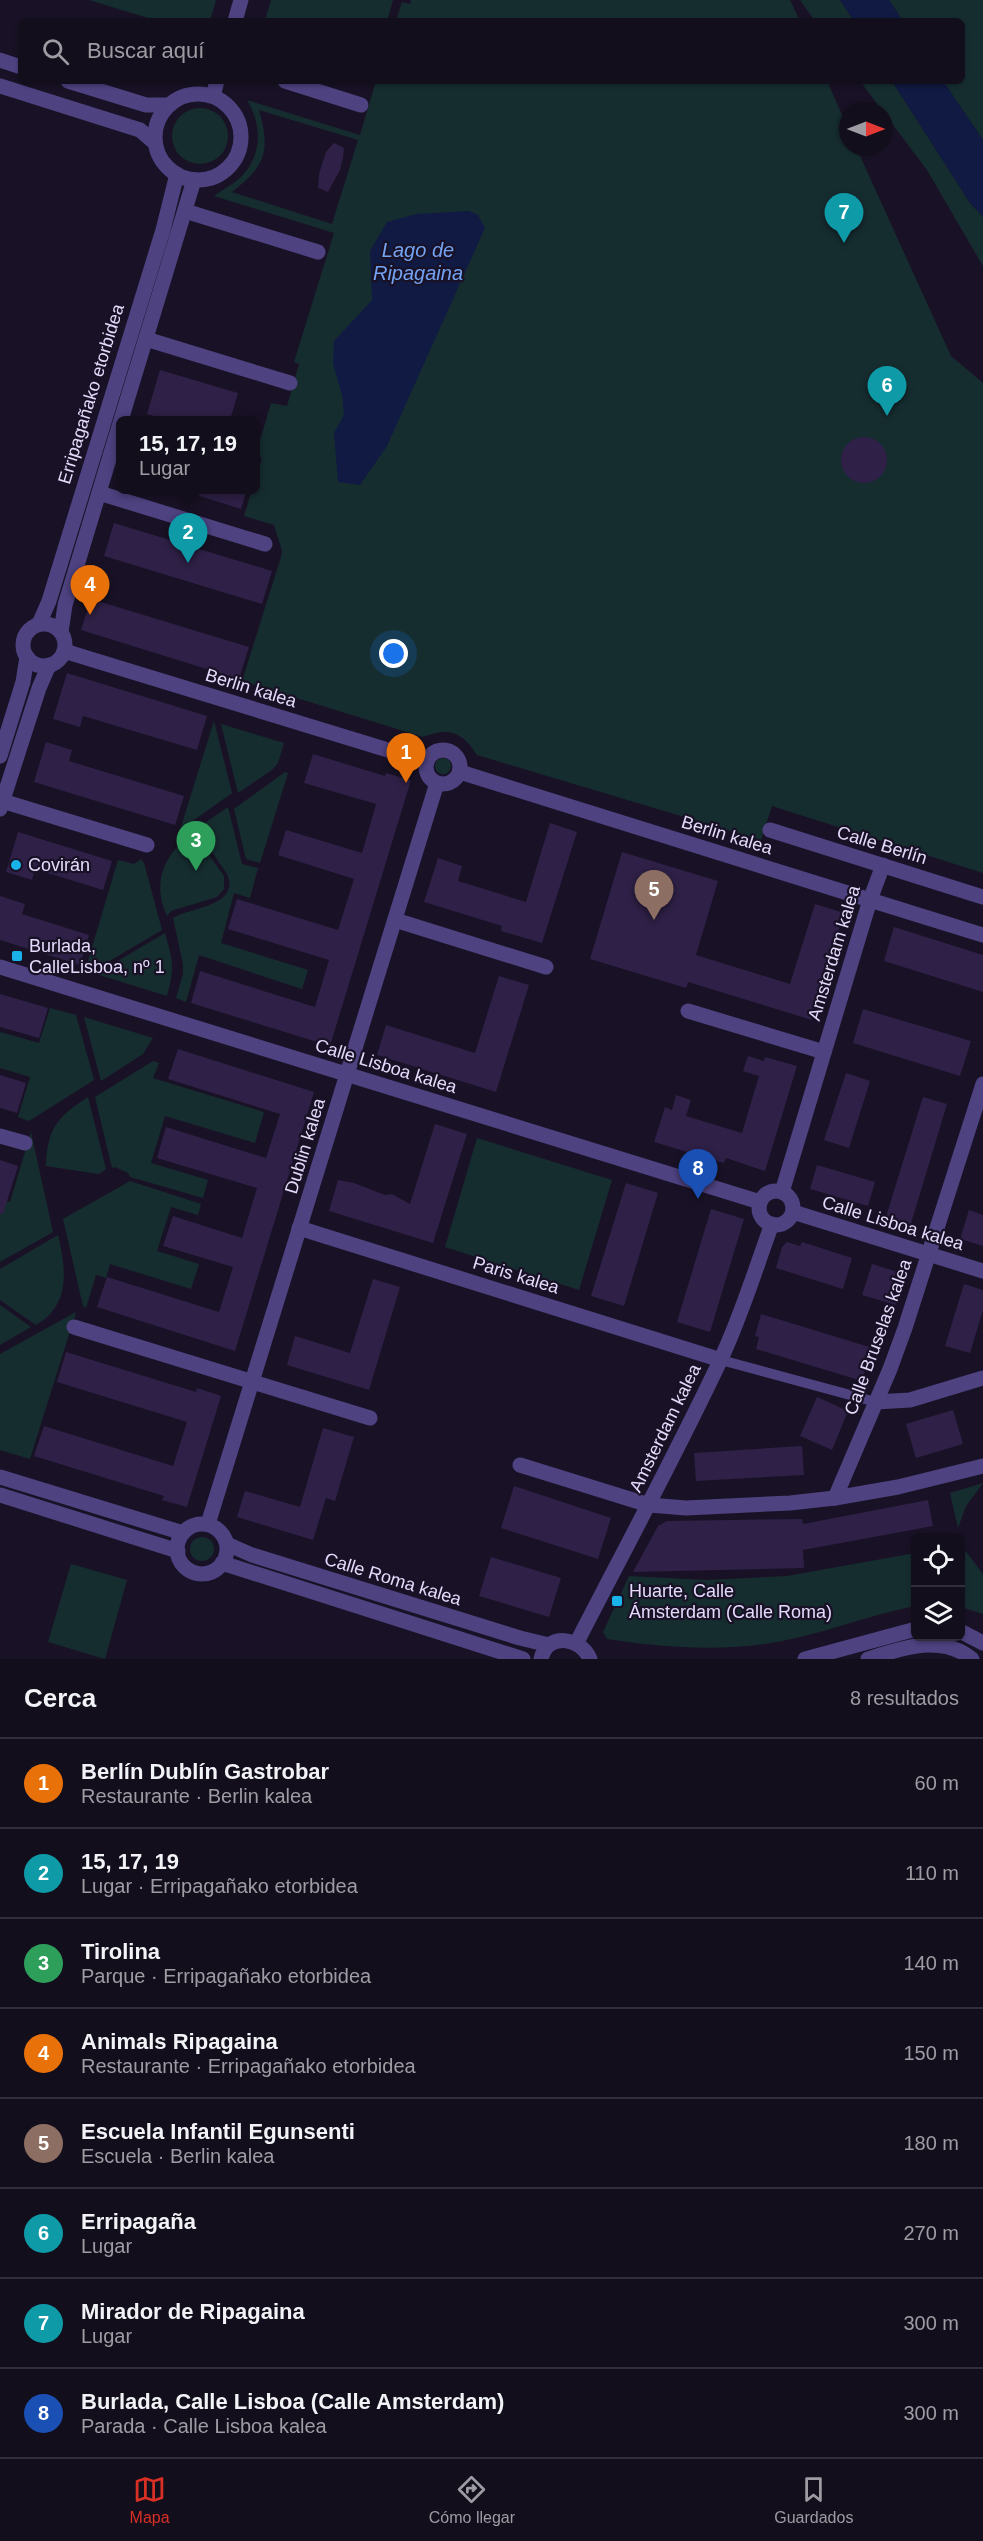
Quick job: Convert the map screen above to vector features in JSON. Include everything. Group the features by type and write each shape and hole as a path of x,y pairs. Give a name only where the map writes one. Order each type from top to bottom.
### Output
{"street":[{"path":"236,18 241,0"},
{"path":"0,60 18,66"},
{"path":"78,84 146,105 169,105"},
{"path":"294,84 361,105"},
{"path":"0,86 140,130 155,143 166,166 177,174 194,180 208,179 221,174 231,165 242,140 235,113 215,88 190,94 169,105 160,116 155,143"},
{"name":"Erripagañako etorbidea","path":"39,624 49,601 163,230 177,174"},
{"name":"Erripagañako etorbidea","path":"123,416 194,180"},
{"path":"185,211 318,252"},
{"name":"Erripagañako etorbidea","path":"146,339 290,383"},
{"name":"Erripagañako etorbidea","path":"61,632 65,605 116,438"},
{"name":"Erripagañako etorbidea","path":"99,493 265,544"},
{"path":"39,624 55,627 61,632 64,641 63,651 55,662 49,665 33,663 27,657 23,648 24,637 30,629 39,624"},
{"name":"Berlin kalea","path":"63,651 427,762"},
{"path":"0,756 23,682 27,657"},
{"path":"49,665 39,688 1,805 147,845"},
{"path":"439,750 448,750 456,755 460,763 460,772 451,782 437,783 430,778 427,762 431,754 439,750"},
{"name":"Berlin kalea","path":"460,772 983,935"},
{"name":"Dublin kalea","path":"208,1524 437,783"},
{"name":"Calle Berlín","path":"770,830 983,897"},
{"name":"Amsterdam kalea","path":"782,1192 870,900 883,865"},
{"path":"395,920 546,967"},
{"name":"Calle Lisboa kalea","path":"0,967 760,1202"},
{"path":"688,1011 824,1052"},
{"name":"Calle Bruselas kalea","path":"836,1498 902,1338 983,1084"},
{"path":"0,1136 25,1143"},
{"path":"769,1192 782,1192 792,1200 793,1212 785,1222 772,1224 761,1216 760,1202 769,1192"},
{"name":"Calle Lisboa kalea","path":"793,1212 983,1271"},
{"name":"Amsterdam kalea","path":"577,1642 649,1505 721,1360 749,1291 772,1224"},
{"name":"Paris kalea","path":"299,1228 721,1360"},
{"path":"74,1327 370,1418"},
{"path":"721,1360 876,1402 910,1400 983,1378"},
{"path":"520,1465 649,1505 686,1508 731,1507 836,1498 898,1487 983,1466"},
{"path":"0,1477 183,1533"},
{"path":"0,1496 178,1551"},
{"path":"208,1524 217,1528 227,1545 226,1557 215,1570 196,1573 181,1561 178,1551 179,1539 190,1527 208,1524"},
{"name":"Calle Roma kalea","path":"227,1545 252,1556 520,1638 549,1645 558,1641 577,1642"},
{"name":"Calle Roma kalea","path":"222,1563 523,1659"},
{"path":"805,1659 911,1630"},
{"path":"965,1634 983,1643"},
{"path":"577,1642 585,1648 591,1658"},
{"path":"868,1659 896,1650 936,1644 959,1650 972,1659"},
{"path":"541,1659 549,1645"}],"green space":[{"path":"89,0 216,0 211,18 148,18"},
{"path":"271,0 393,0 388,18 266,18"},
{"path":"411,0 790,0 799,18 397,18 402,2 410,4"},
{"path":"800,0 840,0 852,18 813,18"},
{"path":"889,0 983,0 983,140 945,84 965,84 965,18 901,18"},
{"path":"375,84 828,84 839,108 839,156 860,156 951,356 983,383 983,873 772,806 761,840 477,755 466,741 448,732 423,737 242,681 282,551 274,525 244,516 251,494 260,494 262,458 260,457 260,440 271,403 287,406 299,364 294,362 334,233 214,196 241,177 253,159 258,139 252,110 247,100 360,135","holes":["259,110 358,140 332,224 232,192 252,174 262,157 264,137"]},
{"path":"862,84 894,84 970,203 983,217 983,266 927,170 893,125 893,102 876,102"},
{"path":"200,108 211,110 220,116 226,125 228,136 226,147 220,156 211,162 200,164 189,162 180,156 174,147 172,136 174,125 180,116 189,110"},
{"path":"214,721 232,793 180,830"},
{"path":"221,724 284,743 278,763 272,770 238,793"},
{"path":"443,758 449,760 451,766 449,772 443,774 437,772 435,766 437,760"},
{"path":"285,772 288,773 260,863 246,859 234,809"},
{"path":"228,807 242,864 258,868 250,898 234,893 221,943 308,970 302,989 199,955 186,1002 176,998 183,974 183,964 173,918 212,904 227,893 229,885 227,874 196,829"},
{"path":"193,832 224,876 224,889 217,897 171,911 167,916 160,891 163,869 175,849"},
{"path":"141,859 162,930 89,973 85,971 118,860 134,864"},
{"path":"165,933 172,964 167,996 96,974"},
{"path":"50,1008 76,1015 94,1080 29,1121 18,1117 30,1077 0,1068 0,1032 39,1043"},
{"path":"84,1017 153,1038 143,1054 101,1081"},
{"path":"153,1061 159,1063 153,1078 264,1112 255,1143 165,1116 151,1163 208,1180 203,1198 130,1177 128,1173 115,1167 112,1168 95,1097"},
{"path":"88,1097 106,1169 99,1174 46,1166 49,1142 56,1125 68,1111"},
{"path":"31,1132 53,1232 0,1262 0,1200 10,1202"},
{"path":"477,1138 612,1180 579,1290 445,1247"},
{"path":"130,1181 201,1204 198,1215 171,1207 157,1251 199,1264 191,1289 110,1264 106,1278 96,1275 86,1308 83,1306 63,1219"},
{"path":"58,1235 63,1260 63,1285 55,1307 36,1325 0,1300 0,1269"},
{"path":"0,1305 31,1327 0,1345"},
{"path":"76,1312 30,1459 0,1450 0,1354"},
{"path":"983,1483 966,1506 958,1528 950,1493"},
{"path":"202,1537 211,1540 214,1549 211,1558 202,1561 193,1558 190,1549 193,1540"},
{"path":"965,1550 983,1574 983,1614 965,1608"},
{"path":"911,1554 911,1607 804,1636 731,1647 656,1645 607,1639 603,1632 629,1576 706,1580 787,1576"},
{"path":"71,1564 127,1580 105,1659 48,1642"}],"water":[{"path":"840,0 889,0 901,18 852,18"},
{"path":"894,84 945,84 983,140 983,217 970,203"},
{"name":"Lago de Ripagaina","path":"469,211 478,215 485,228 387,446 360,485 338,482 334,433 344,415 342,395 333,364 334,341 372,300 370,251 387,222 416,214"}],"building":[{"path":"334,143 344,148 343,158 340,170 328,192 318,188 319,174 326,152"},
{"path":"160,370 238,393 231,416 154,416 147,414"},
{"path":"864,437 880,444 887,460 880,476 864,483 848,476 841,460 848,444"},
{"path":"193,494 246,494 241,509"},
{"path":"114,523 272,571 262,604 104,556"},
{"path":"91,599 249,647 239,679 81,630"},
{"path":"67,673 207,716 197,750 83,716 80,727 53,719"},
{"path":"46,742 72,750 69,761 184,796 175,825 34,782"},
{"path":"313,754 385,776 386,773 411,780 330,1046 191,1003 200,971 315,1007 329,960 228,929 237,899 338,930 354,879 278,855 286,830 362,853 376,804 304,783"},
{"path":"550,823 577,832 542,943 501,931 502,926 424,902 438,858 462,866 458,881 526,902"},
{"path":"18,832 112,861 103,890 35,869 32,880 6,872"},
{"path":"622,852 718,881 696,955 790,984 815,904 844,913 812,1020 688,982 686,988 590,959"},
{"path":"0,896 25,904 22,914 89,935 80,965 0,940"},
{"path":"894,927 983,955 983,992 884,961"},
{"path":"499,976 529,985 496,1092 377,1055 386,1025 475,1053"},
{"path":"0,994 48,1008 39,1038 0,1027"},
{"path":"863,1009 971,1041 960,1076 853,1043"},
{"path":"178,1049 314,1092 235,1351 97,1307 107,1277 219,1312 233,1267 163,1246 173,1216 242,1238 257,1188 157,1158 166,1127 266,1158 280,1114 168,1079"},
{"path":"748,1056 764,1061 765,1057 797,1066 765,1171 726,1158 724,1163 654,1142 665,1107 672,1110 676,1095 691,1100 686,1116 742,1133 759,1076 743,1071"},
{"path":"846,1073 870,1081 849,1148 824,1140"},
{"path":"0,1075 26,1083 17,1113 0,1108"},
{"path":"923,1097 947,1104 909,1230 884,1223"},
{"path":"435,1124 467,1134 433,1243 329,1211 338,1180 354,1183 385,1195 392,1194 410,1204"},
{"path":"0,1160 18,1166 3,1214 0,1214"},
{"path":"817,1165 875,1182 868,1206 810,1189"},
{"path":"626,1183 658,1193 624,1306 591,1296"},
{"path":"711,1209 744,1219 710,1332 677,1322"},
{"path":"969,1210 983,1215 983,1246 960,1239"},
{"path":"787,1242 800,1246 802,1242 852,1258 843,1289 776,1268 782,1247"},
{"path":"872,1264 901,1273 898,1281 902,1283 896,1305 862,1295"},
{"path":"373,1279 400,1287 369,1390 287,1365 295,1336 350,1353"},
{"path":"964,1284 983,1290 983,1310 970,1353 945,1346"},
{"path":"761,1314 876,1349 869,1371 865,1369 862,1381 756,1349 759,1337 755,1336"},
{"path":"66,1352 196,1392 197,1388 221,1396 187,1507 162,1500 164,1496 34,1456 44,1426 173,1466 187,1422 57,1382"},
{"path":"817,1397 848,1411 832,1450 800,1436"},
{"path":"953,1410 963,1444 916,1458 906,1424"},
{"path":"323,1428 354,1437 335,1501 326,1498 313,1540 237,1517 245,1491 300,1507"},
{"path":"802,1446 804,1475 696,1481 694,1453"},
{"path":"514,1486 611,1518 598,1559 501,1528"},
{"path":"928,1500 933,1526 803,1550 804,1568 633,1572 658,1526 667,1521 802,1519 803,1524"},
{"path":"491,1557 561,1578 549,1617 479,1596"}],"place":[{"name":"Mirador de Ripagaina","path":"844,243"},
{"name":"Erripagaña","path":"887,416"},
{"name":"15, 17, 19","path":"188,563"},
{"name":"Animals Ripagaina","path":"90,615"},
{"name":"Berlín Dublín Gastrobar","path":"406,783"},
{"name":"Covirán","path":"16,865"},
{"name":"Tirolina","path":"196,871"},
{"name":"Escuela Infantil Egunsenti","path":"654,920"},
{"name":"Burlada, CalleLisboa, nº 1","path":"17,956"},
{"name":"Burlada, Calle Lisboa (Calle Amsterdam)","path":"698,1199"},
{"name":"Huarte, Calle Ámsterdam (Calle Roma)","path":"617,1601"}]}
